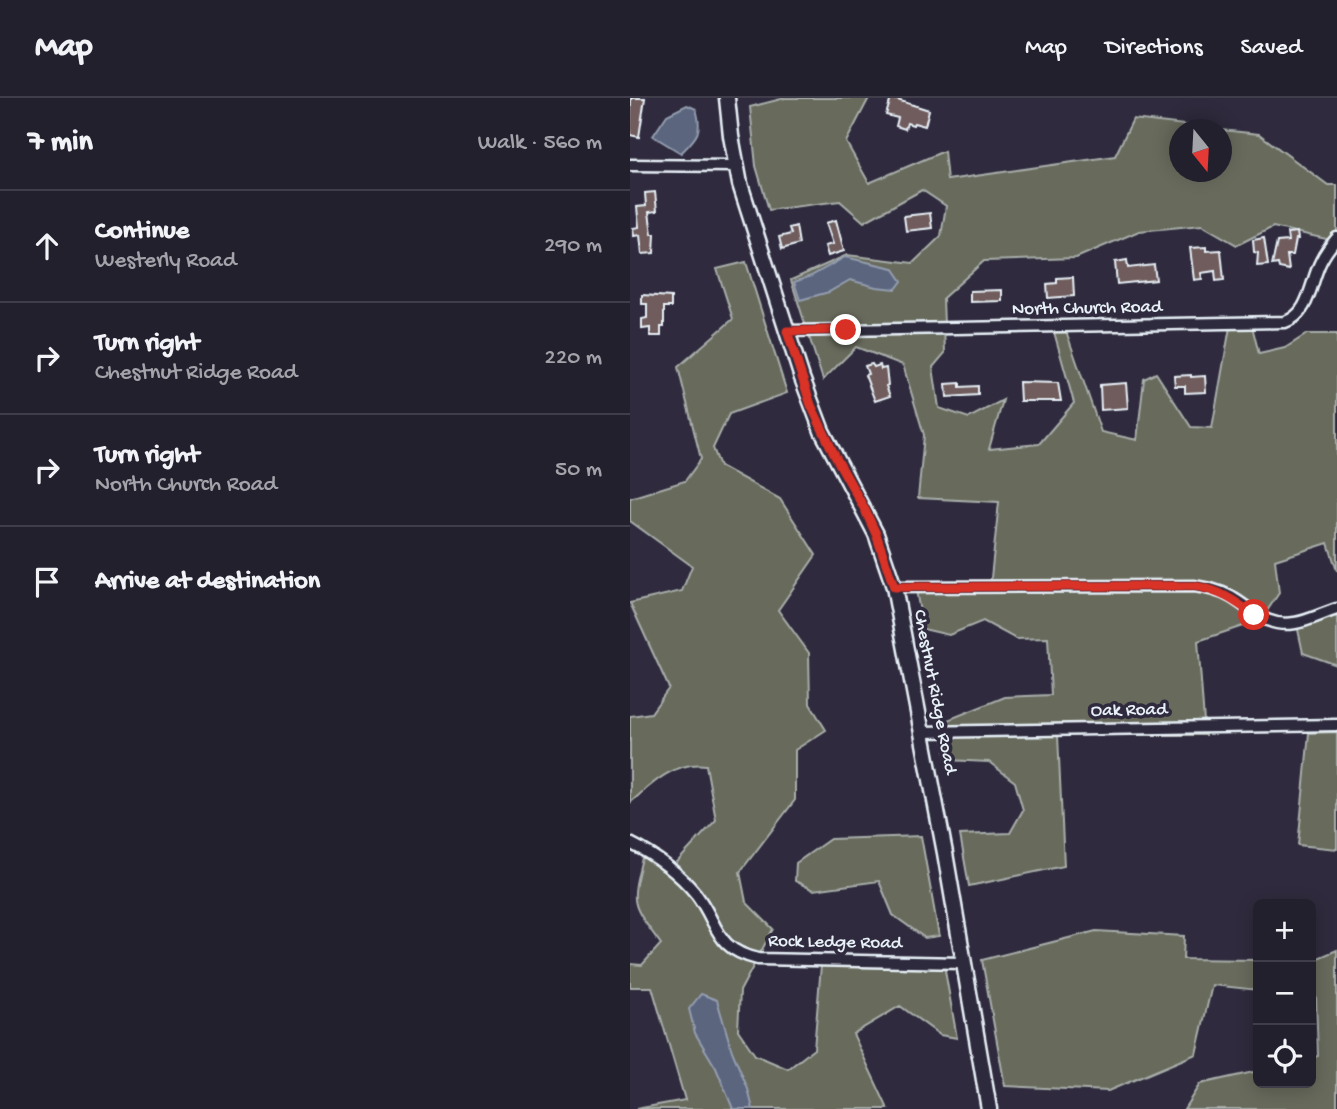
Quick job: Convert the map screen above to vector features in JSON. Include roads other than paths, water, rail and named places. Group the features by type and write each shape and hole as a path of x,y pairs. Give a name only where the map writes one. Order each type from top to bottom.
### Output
{"main road":[{"name":"Chestnut Ridge Road","path":"727,98 736,166 747,208 811,405 864,508 883,552 894,587 989,1109"}],"street":[{"path":"630,165 736,166"},
{"name":"North Church Road","path":"787,331 1285,323 1302,310 1320,263 1337,238"},
{"path":"894,587 1194,586 1232,597 1263,620 1286,624 1337,609"},
{"name":"Oak Road","path":"921,732 1337,725"},
{"name":"Rock Ledge Road","path":"630,843 653,856 685,882 705,907 719,936 728,946 748,957 964,963"}],"water":[{"path":"687,105 696,109 699,129 695,138 681,153 653,136 667,115"},
{"path":"845,257 893,268 902,281 896,289 850,280 829,292 800,300 794,282"},
{"path":"701,994 717,1000 753,1109 733,1109 716,1068 695,1033 689,1009"}]}
